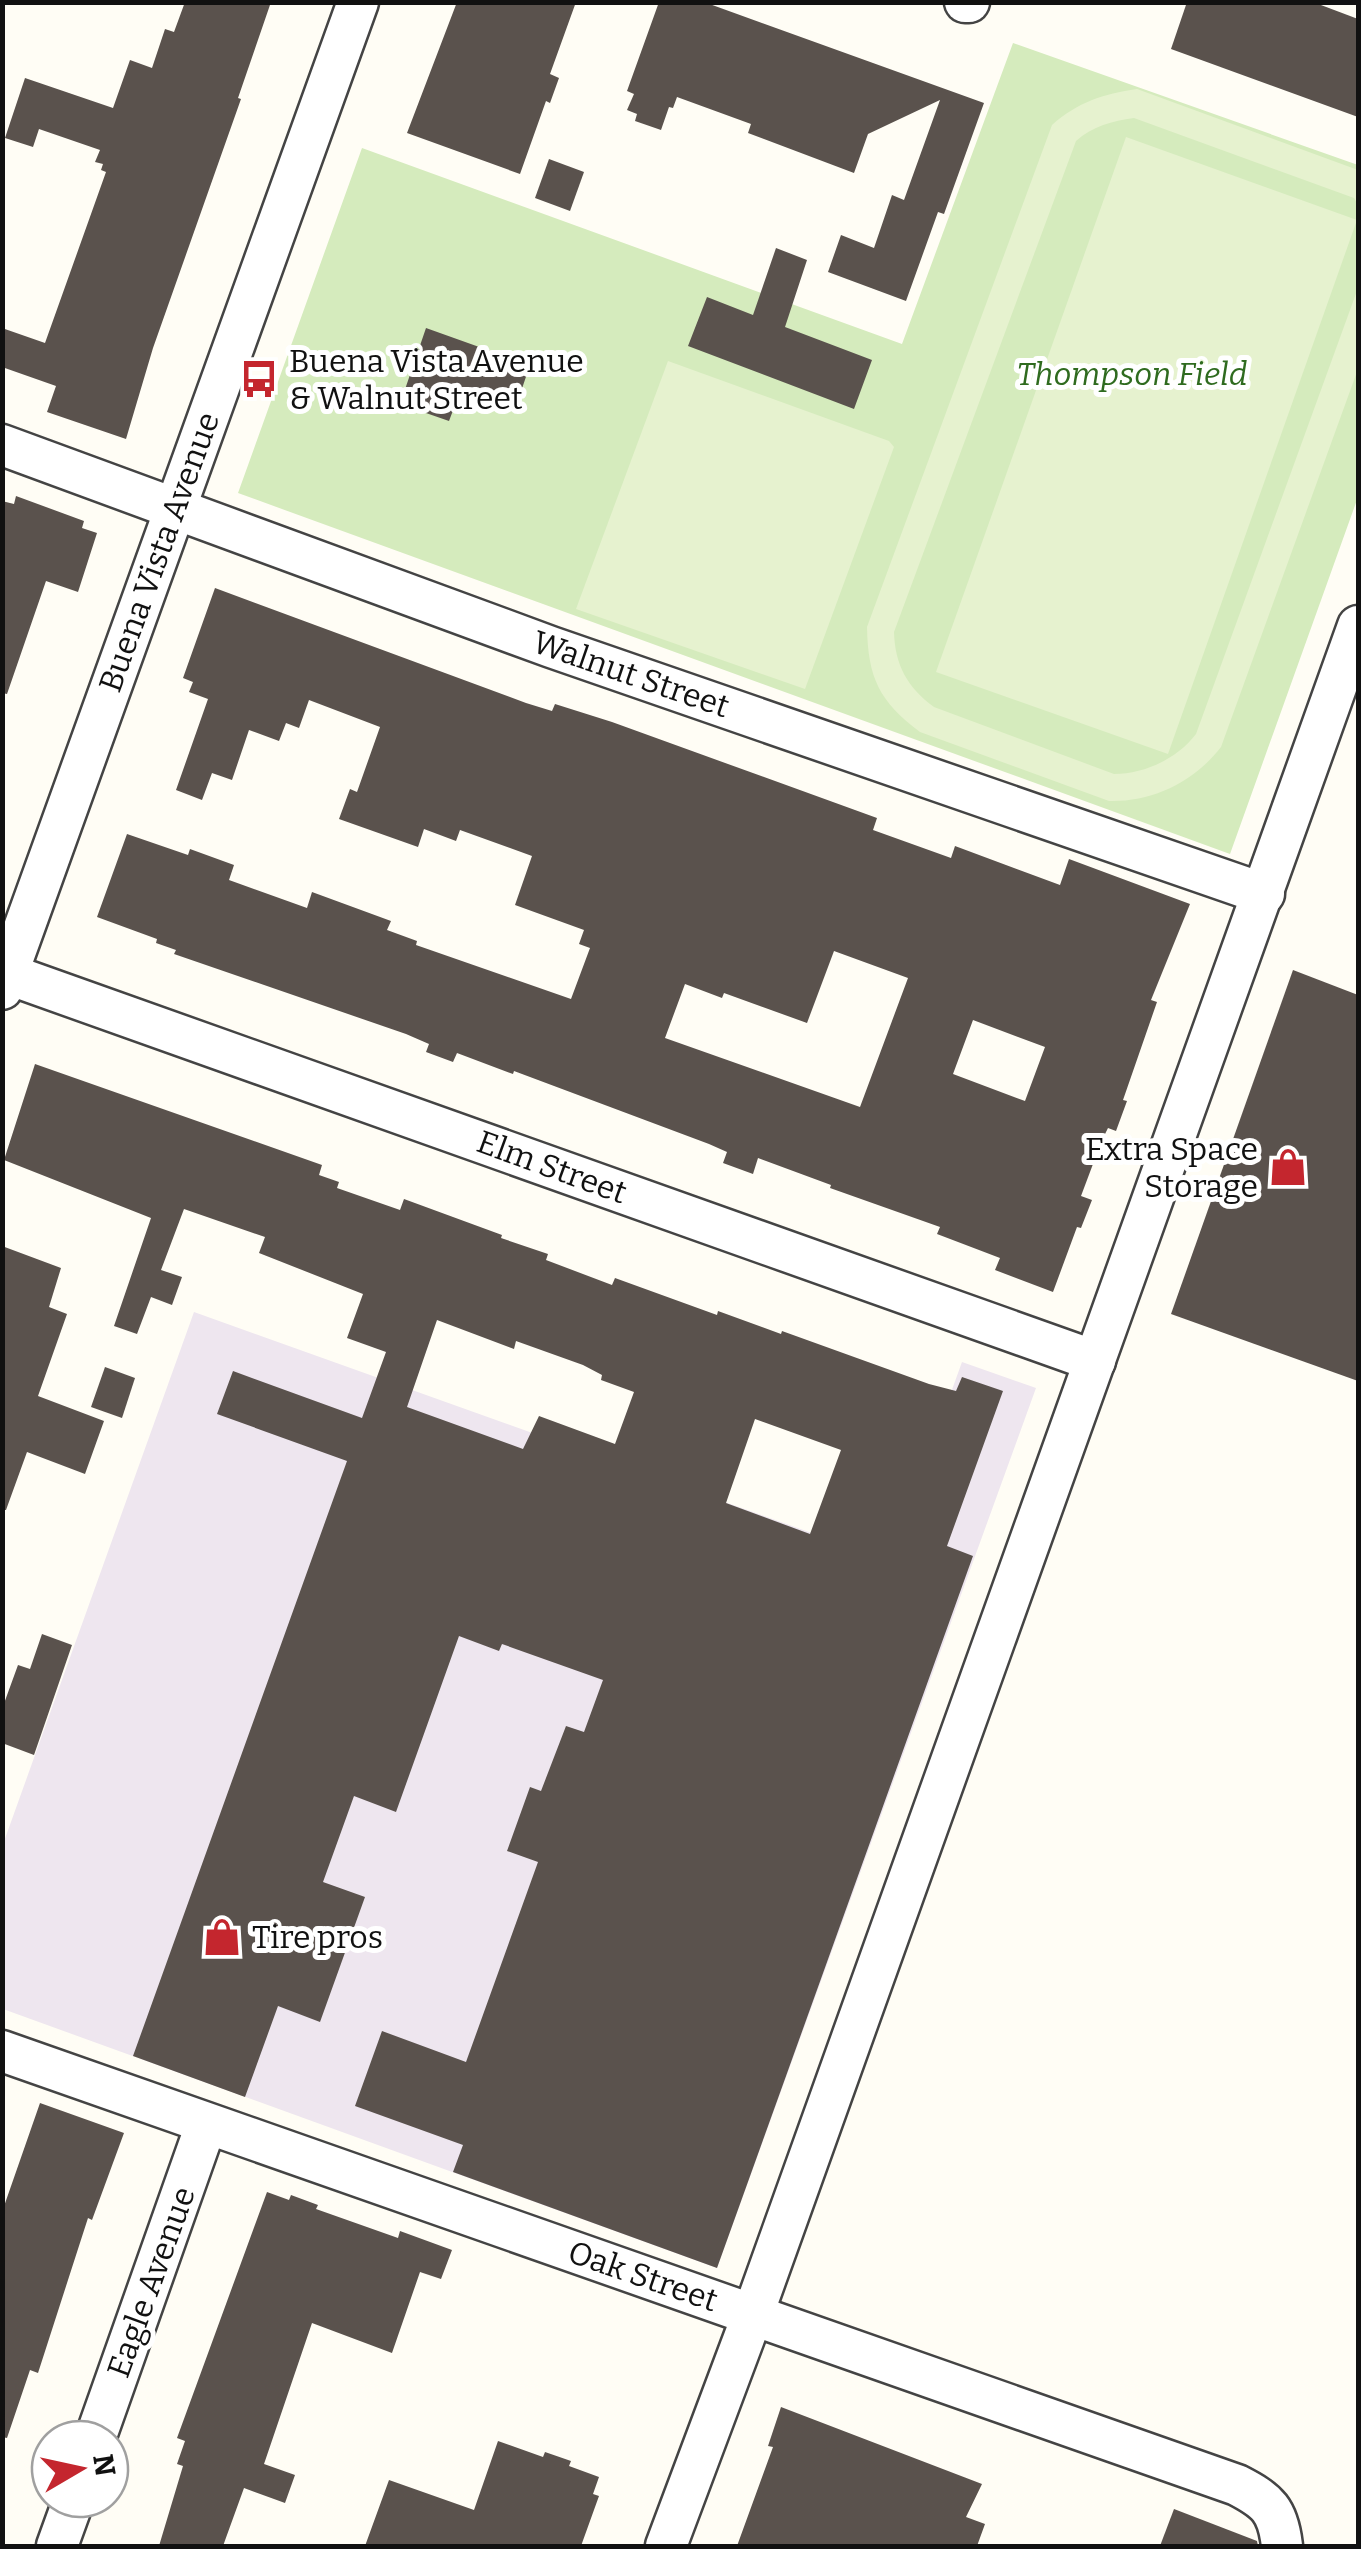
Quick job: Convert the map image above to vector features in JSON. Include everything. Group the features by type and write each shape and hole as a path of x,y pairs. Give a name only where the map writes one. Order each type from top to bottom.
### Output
{"street":[{"name":"Buena Vista Avenue","path":"5,982 358,2"},
{"name":"Walnut Street","path":"2,445 552,647 1264,894"},
{"path":"666,2546 754,2314 1358,626"},
{"name":"Elm Street","path":"5,982 1095,1360"},
{"name":"Oak Street","path":"2,2051 1236,2486 1263,2498 1278,2530"},
{"name":"Eagle Avenue","path":"102,2419 206,2126"},
{"path":"57,2546 67,2519"}],"shaded area":[{"path":"194,1312 890,1561 962,1362 1036,1388 717,2268 3,2009 2,1847"}],"green space":[{"name":"Thompson Field","path":"1013,43 1358,165 1358,497 1230,854 238,493 362,148 902,344"},
{"path":"1137,89 1358,170 1358,205 1354,198 1134,118 1103,125 1076,141 894,632 900,665 916,691 934,707 1114,774 1149,768 1170,757 1196,734 1358,288 1358,369 1221,747 1198,770 1171,788 1141,798 1109,801 920,732 885,699 873,674 867,627 1052,125 1092,100"},
{"name":"Thompson Field","path":"1126,137 1357,220 1168,754 936,672"},
{"path":"668,361 889,441 894,447 805,689 576,609"}],"building":[{"path":"185,2 271,2 153,348 126,439 47,412 56,386 2,367 2,328 45,343 106,172 101,170 103,164 95,162 100,150 39,129 33,147 5,138 25,78 113,108 130,60 152,68 165,29 174,32"},
{"path":"457,2 576,2 550,74 559,78 550,103 546,101 520,174 407,133"},
{"path":"659,2 704,2 984,103 944,214 938,212 906,301 828,272 841,235 874,248 892,195 904,200 940,100 868,134 854,173 748,133 751,124 677,97 661,130 635,121 637,114 627,110 634,94 627,91"},
{"path":"1187,2 1313,2 1358,19 1358,117 1171,49"},
{"path":"549,159 584,172 570,211 535,198"},
{"path":"776,248 807,260 785,327 872,360 854,409 688,346 707,297 753,315"},
{"path":"426,328 530,365 514,412 460,392 449,421 400,404"},
{"path":"16,496 84,521 82,528 97,533 78,592 46,581 7,694 2,693 2,501 14,504"},
{"path":"215,588 526,703 552,711 555,704 612,722 877,818 873,830 951,858 955,846 1060,885 1069,859 1190,904 1151,1000 1157,1002 1123,1100 1127,1101 1116,1131 1108,1128 1102,1140 1081,1196 1092,1200 1081,1228 1077,1227 1053,1292 995,1270 1000,1258 937,1234 940,1227 758,1158 753,1174 723,1163 727,1152 709,1144 514,1071 513,1074 457,1053 453,1062 426,1052 429,1044 406,1034 174,954 176,950 156,943 157,939 97,917 127,834 188,855 190,849 234,865 229,880 307,908 312,892 391,921 387,930 417,941 416,945 571,999 590,948 579,944 584,930 515,905 532,856 460,830 456,841 424,829 418,847 339,819 350,789 357,792 380,727 309,700 299,728 286,723 279,741 249,730 232,780 212,773 202,800 176,790 208,699 189,692 193,682 183,678","holes":["834,951 908,978 860,1107 665,1038 685,984 722,998 724,993 807,1023","973,1020 1045,1047 1025,1101 953,1074"]},
{"name":"Extra Space Storage","path":"1293,970 1358,995 1358,1381 1171,1314"},
{"path":"35,1064 322,1165 319,1175 339,1182 337,1188 400,1210 404,1199 548,1254 546,1260 612,1285 615,1278 717,1315 718,1311 781,1334 782,1331 929,1384 956,1391 962,1377 1003,1391 947,1546 973,1556 717,2268 453,2172 463,2145 355,2106 382,2031 466,2062 538,1862 507,1851 530,1787 541,1791 566,1726 584,1732 603,1680 502,1644 499,1651 459,1636 396,1812 354,1796 323,1882 365,1897 320,2022 278,2006 245,2097 133,2056 347,1461 217,1414 233,1371 362,1418 386,1352 347,1338 363,1294 259,1253 265,1237 184,1209 161,1270 182,1277 172,1305 151,1297 137,1334 114,1326 151,1218 4,1160","holes":["437,1320 514,1349 516,1341 583,1365 602,1375 601,1380 634,1392 615,1444 539,1416 523,1449 407,1407","755,1419 841,1450 810,1534 726,1503"]},
{"path":"2,1246 61,1268 49,1307 67,1314 38,1396 104,1421 85,1474 27,1452 6,1510 2,1510"},
{"path":"105,1367 135,1378 122,1418 91,1407"},
{"path":"42,1634 72,1645 34,1755 2,1743 2,1709 18,1665 30,1669"},
{"path":"40,2103 124,2133 92,2220 88,2218 38,2373 30,2370 7,2438 2,2437 2,2212"},
{"path":"267,2192 289,2200 291,2195 318,2205 316,2209 398,2238 400,2231 452,2250 441,2279 420,2272 392,2353 312,2323 264,2464 295,2475 285,2503 244,2488 223,2546 159,2546 183,2466 177,2464 185,2441 177,2438"},
{"path":"781,2407 982,2484 966,2517 985,2524 977,2546 737,2546 773,2447 768,2446"},
{"path":"498,2441 543,2457 545,2452 571,2461 569,2466 599,2477 593,2494 599,2496 581,2546 365,2546 389,2480 474,2510"},
{"path":"1174,2509 1257,2541 1258,2546 1160,2546"}],"place":[{"name":"Buena Vista Avenue & Walnut Street","path":"259,379"},
{"name":"Extra Space Storage","path":"1288,1167"},
{"name":"Tire pros","path":"222,1937"}]}
